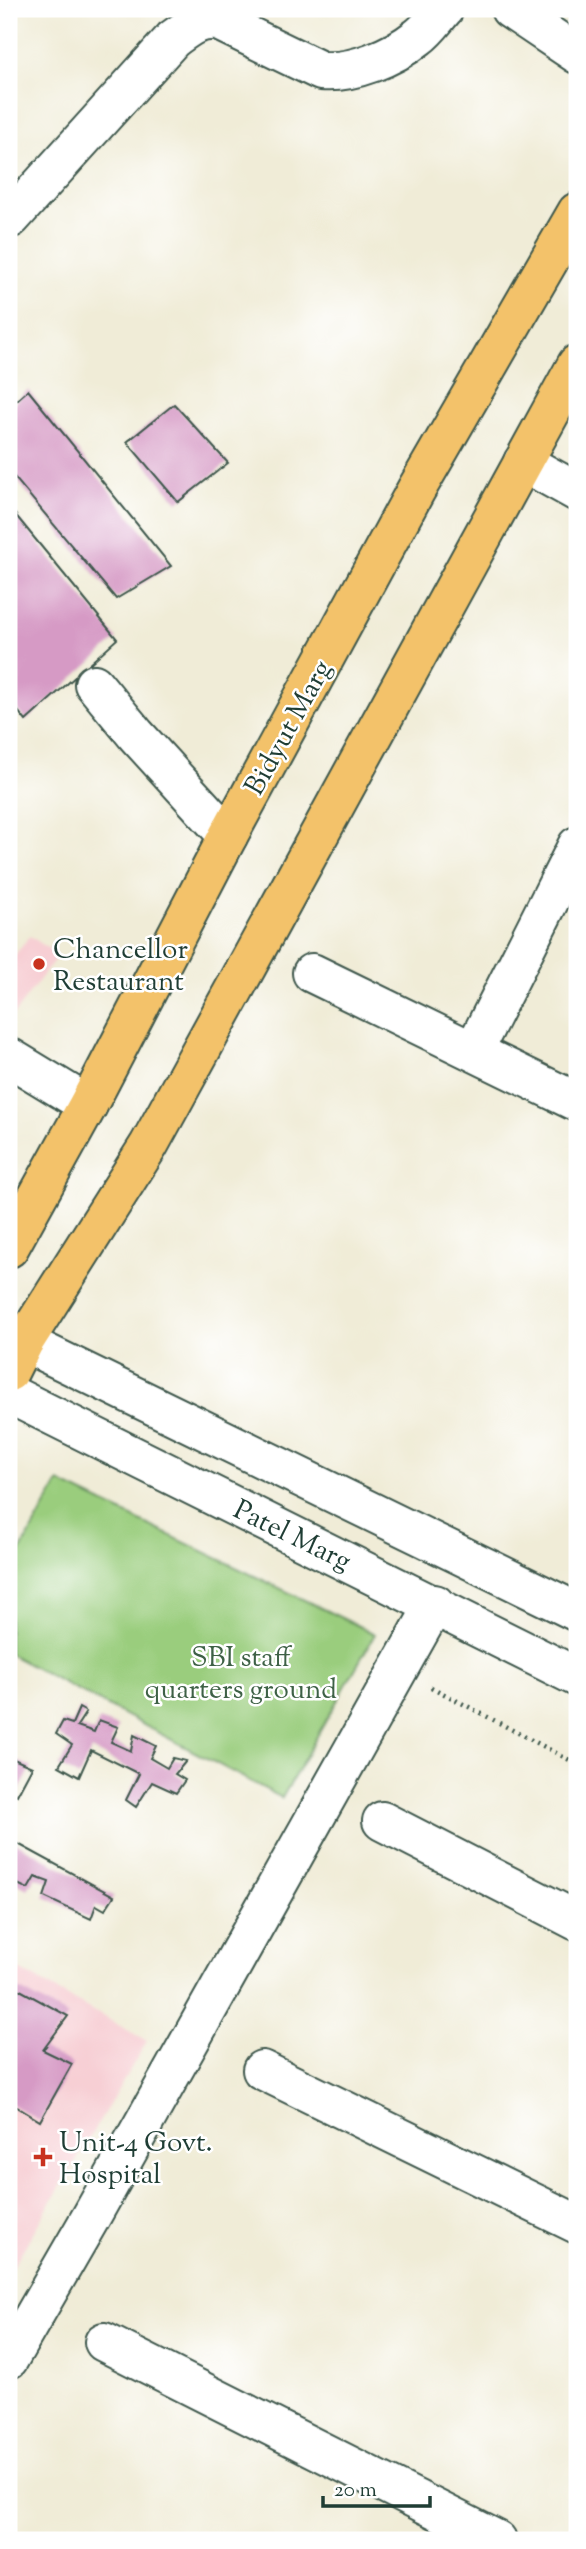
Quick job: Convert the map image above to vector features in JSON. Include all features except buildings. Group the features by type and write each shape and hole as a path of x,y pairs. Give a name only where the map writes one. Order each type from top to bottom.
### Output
{"main road":[{"name":"Bidyut Marg","path":"9,1248 88,1105 228,835 416,490 577,212"},
{"path":"14,1350 149,1145 577,364"}],"street":[{"path":"11,218 173,39 182,17 218,21 321,71 338,73 373,63 418,37 444,9"},
{"path":"509,9 577,54"},
{"path":"523,462 577,492"},
{"path":"94,684 136,735 228,835"},
{"path":"474,1050 577,846"},
{"path":"312,973 577,1102"},
{"path":"9,1058 88,1105"},
{"name":"Patel Marg","path":"14,1350 577,1612"},
{"name":"Patel Marg","path":"9,1394 577,1677"},
{"path":"9,2359 435,1604"},
{"path":"382,1821 577,1921"},
{"path":"262,2070 577,2224"},
{"path":"104,2342 497,2540"}],"path":[{"path":"399,1670 577,1764"}],"shaded area":[{"path":"30,936 58,955 9,1021 9,962"},
{"name":"Unit-4 Govt. Hospital","path":"9,1964 147,2041 9,2273"}],"green space":[{"name":"SBI staff quarters ground","path":"59,1482 375,1634 282,1798 9,1654 9,1571"}],"place":[{"name":"Chancellor Restaurant","path":"39,964"},
{"name":"Unit-4 Govt. Hospital","path":"43,2157"}]}
